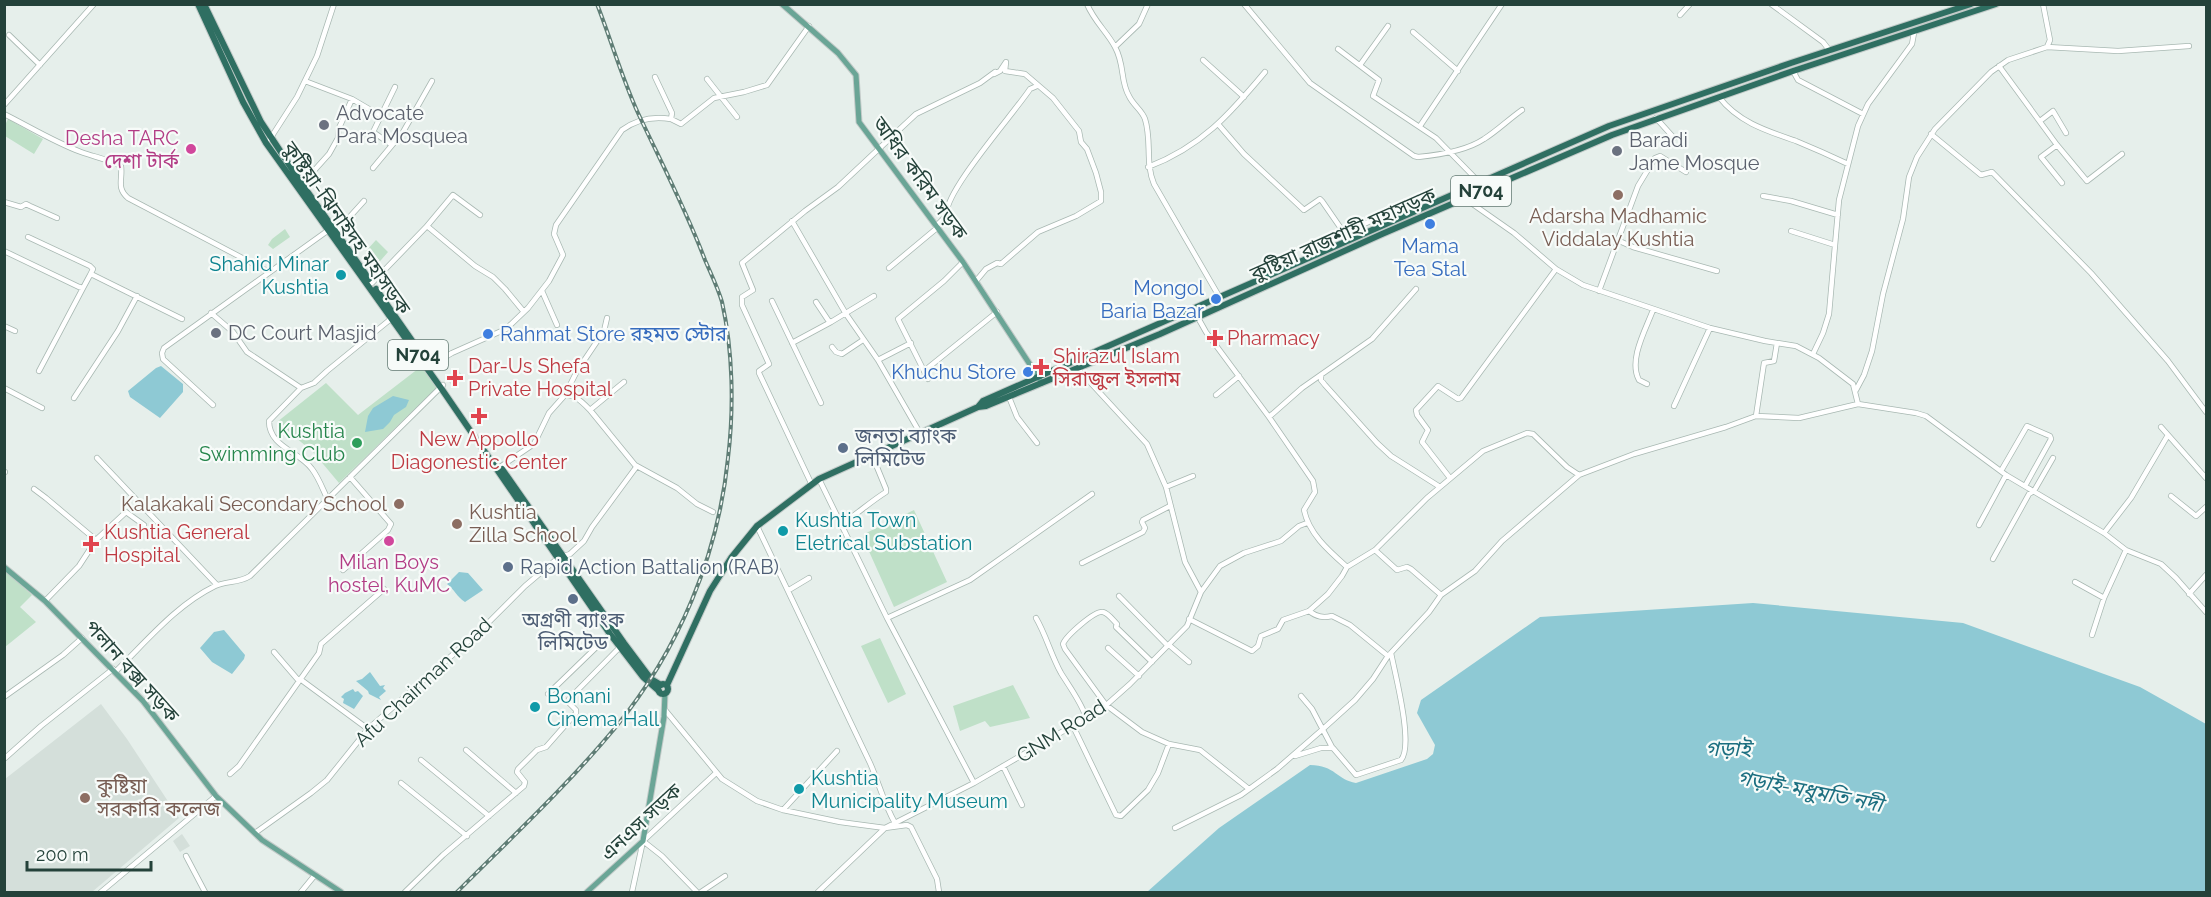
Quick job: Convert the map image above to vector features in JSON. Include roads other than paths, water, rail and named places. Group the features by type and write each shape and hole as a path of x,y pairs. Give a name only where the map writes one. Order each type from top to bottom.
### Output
{"highway":[{"name":"কুষ্টিয়া-ঝিনাইদহ মহাসড়ক","path":"198,4 261,122 332,230 562,557"},
{"name":"কুষ্টিয়া-ঝিনাইদহ মহাসড়ক","path":"204,4 243,102 266,143 372,283 392,317"},
{"name":"কুষ্টিয়া রাজশাহী মহাসড়ক","path":"663,688 710,591 731,558 757,526 811,483 978,406 983,401 1077,368 1207,312 1320,262 1480,183 1644,113 1971,4"},
{"name":"কুষ্টিয়া রাজশাহী মহাসড়ক","path":"978,406 986,406 1009,397 1204,305 1347,242 1464,198 1572,151 1656,118 1996,4"},
{"path":"1810,57 1812,65"},
{"path":"1644,113 1646,122"},
{"path":"1505,173 1507,180"},
{"path":"1317,255 1320,262"},
{"path":"1204,305 1207,312"},
{"name":"কুষ্টিয়া-ঝিনাইদহ মহাসড়ক","path":"420,355 442,386"},
{"name":"কুষ্টিয়া-ঝিনাইদহ মহাসড়ক","path":"474,433 631,656 651,679 663,688"},
{"name":"কুষ্টিয়া-ঝিনাইদহ মহাসড়ক","path":"600,613 610,634 631,656"}],"main road":[{"name":"অধির করিম সড়ক","path":"782,4 838,53 856,75 860,122 963,262 1041,380"},
{"name":"পলান বক্স সড়ক","path":"4,567 45,601 115,670 143,701 216,796 255,834 341,892"},
{"path":"643,841 665,710 663,688"},
{"name":"এনএস সড়ক","path":"586,892 643,841"}],"street":[{"path":"4,105 94,4"},
{"path":"266,143 272,138 305,81 317,56 334,4"},
{"path":"1087,4 1115,47 1123,65 1123,81 1128,95 1143,115 1146,123 1148,167 1154,184 1220,298"},
{"path":"1115,47 1139,24 1148,4"},
{"path":"1244,4 1302,76 1342,107 1414,156 1450,152 1483,140 1522,110"},
{"path":"1420,126 1503,4"},
{"path":"1680,15 1689,4"},
{"path":"1771,4 1823,42 1830,51"},
{"path":"2043,4 2050,40 2047,47"},
{"path":"430,366 452,353 506,329 542,291 563,255 554,234 556,225 622,130 629,124 648,118 671,119 681,124 714,98 767,85 809,26"},
{"path":"1360,65 1389,26"},
{"path":"1413,32 1458,71"},
{"path":"1813,354 1829,314 1838,215 1848,164 1863,114 1912,44 1914,33"},
{"path":"9,35 40,65"},
{"path":"1856,390 1872,351 1883,294 1903,219 1909,177 1931,134 1972,89 2008,60 2047,47 2118,51 2189,46"},
{"path":"1338,49 1379,80 1372,96 1436,138 1480,183"},
{"path":"1203,60 1244,96"},
{"path":"811,483 759,374 759,370 769,364 741,300 753,290 742,262 838,187 916,114 1000,71 1006,62 1005,71 1025,74 1053,98 1079,131 1081,142 1087,150 1096,173 1101,201 1076,216 1038,232 1001,264 996,262 986,269 976,281"},
{"path":"1999,66 2057,145 2087,181 2122,154"},
{"path":"1793,71 1798,80 1863,114"},
{"path":"1148,167 1183,152 1218,124 1265,72"},
{"path":"655,77 672,113 671,119"},
{"path":"707,79 737,117"},
{"path":"305,81 352,99 381,116"},
{"path":"373,168 403,132 432,81"},
{"path":"889,268 937,227 947,215 947,206 960,182 1030,89 1037,86"},
{"path":"393,145 373,132 394,87"},
{"path":"1719,97 1726,106 1764,131 1797,142 1848,164"},
{"path":"302,184 329,154 338,138 339,128 352,99"},
{"path":"2040,121 2054,112 2066,133"},
{"path":"4,114 62,144 84,153 103,157 121,166 122,174 119,183 121,192 128,198 269,272"},
{"path":"1656,118 1674,138"},
{"path":"1218,124 1244,154 1304,210 1322,201 1347,242"},
{"path":"1931,134 1981,175 1992,172 2046,225 2168,361 2206,412"},
{"path":"2057,145 2041,157 2062,183"},
{"path":"1599,291 1638,186 1655,158 1660,156 1686,172"},
{"path":"372,283 428,226 453,195 480,215"},
{"path":"1763,196 1791,201 1838,215"},
{"path":"1464,198 1514,234 1556,269 1583,285 1710,328 1796,346 1813,354 1849,380 1856,390 1858,404"},
{"path":"213,405 163,359 162,353 169,343 332,230 364,201"},
{"path":"4,202 21,207 26,204 57,218"},
{"path":"1343,234 1381,216"},
{"path":"792,221 846,314 878,360 920,433"},
{"path":"428,226 475,266 493,277 524,312"},
{"path":"1791,231 1835,245"},
{"path":"28,237 93,269 39,371"},
{"path":"1617,240 1717,271"},
{"path":"4,251 83,288"},
{"path":"928,379 898,319 963,262"},
{"path":"1450,478 1422,442 1428,430 1416,410 1438,386 1458,399 1461,398 1556,269"},
{"path":"90,275 182,319"},
{"path":"1269,417 1321,375 1372,339 1416,289"},
{"path":"542,291 557,325"},
{"path":"74,398 108,348 137,296"},
{"path":"792,343 874,296"},
{"path":"772,301 821,403"},
{"path":"816,302 831,322"},
{"path":"1647,384 1639,380 1635,368 1639,348 1653,310"},
{"path":"924,371 997,312"},
{"path":"211,313 233,332 247,352 301,388"},
{"path":"1197,316 1315,486 1313,497 1304,510 1307,523 1325,546 1347,567"},
{"path":"328,500 312,469 282,446 269,430 269,421 301,388 314,383 392,317"},
{"path":"500,467 534,444 549,413 565,395 577,371 604,331 607,318"},
{"path":"4,326 15,331"},
{"path":"1674,406 1710,328"},
{"path":"832,346 836,352 842,354 863,340"},
{"path":"878,360 910,343"},
{"path":"1755,416 1764,363 1774,361 1777,343"},
{"path":"1077,368 1147,444 1166,487 1185,562 1201,592"},
{"path":"1321,375 1321,380 1325,385 1377,443 1392,456 1440,487"},
{"path":"1216,395 1239,376"},
{"path":"590,410 624,382"},
{"path":"4,759 41,726 115,670 176,613 217,585 232,583 250,576 442,386"},
{"path":"4,388 42,408"},
{"path":"565,395 574,396 590,410 637,466 677,488 697,504 713,512"},
{"path":"1009,397 1017,417 1037,443"},
{"path":"1175,828 1250,789 1291,757 1355,700 1441,595 1475,571 1502,541 1580,475 1634,454 1726,427 1755,416 1799,418 1858,404 1916,412 1926,416 2006,475 2103,533 2126,550 2161,564 2206,612"},
{"path":"2001,471 2027,426 2050,436 2051,439 2025,486"},
{"path":"2161,427 2206,478"},
{"path":"1189,619 1252,651 1258,646 1261,636 1278,629 1283,620 1309,611 1328,594 1347,567 1375,550 1440,487 1483,451 1527,433 1533,434 1567,467 1580,475"},
{"path":"2103,533 2131,498 2168,435"},
{"path":"840,525 886,492 872,454"},
{"path":"97,458 217,585"},
{"path":"1993,559 2029,494 2034,491 2053,458"},
{"name":"Afu Chairman Road","path":"255,834 327,780 368,729 453,656 525,586 562,557 570,555 584,541 637,466"},
{"path":"1979,525 2006,475"},
{"path":"1166,487 1193,476"},
{"path":"344,570 388,530 391,524 350,477"},
{"path":"819,479 887,618 974,783"},
{"path":"34,489 96,540"},
{"path":"887,618 970,580 1092,494"},
{"path":"2171,496 2196,516 2206,507"},
{"path":"1082,562 1143,532 1145,528 1141,522 1143,520 1170,506"},
{"path":"45,601 80,566 96,540 126,512 144,525"},
{"name":"GNM Road","path":"818,892 885,828 974,783 1106,705 1187,626 1201,592 1220,566 1244,554 1281,541 1299,526 1307,523"},
{"path":"757,526 878,781 887,810 895,823"},
{"path":"1375,550 1397,570 1407,567 1411,569 1441,595"},
{"path":"2092,635 2104,597 2126,550"},
{"path":"2189,594 2206,575"},
{"path":"789,590 809,578"},
{"path":"2075,582 2104,597"},
{"path":"230,774 239,766 319,653 321,644 384,589"},
{"path":"1119,597 1168,646 1189,662"},
{"path":"1152,662 1116,627 1117,624 1105,612 1100,611 1090,616 1065,637 1063,644 1106,705 1142,732 1170,744 1200,750 1250,789"},
{"path":"1301,696 1333,748 1350,770 1356,774 1401,760 1404,757 1405,730 1390,655 1341,620 1332,616 1324,618 1315,616 1309,611"},
{"path":"1036,618 1060,672 1085,711 1086,718"},
{"path":"549,694 610,634"},
{"path":"4,696 63,655 81,638"},
{"path":"405,892 443,855 525,784 517,772 518,769 537,750 546,747 576,713 568,702 569,699 620,647"},
{"path":"1108,648 1138,676"},
{"path":"274,652 300,680 368,729"},
{"path":"665,710 722,779 757,801 783,810 840,822 885,828 910,826 937,879 939,892"},
{"path":"1073,726 1116,815 1121,816 1148,790 1170,744"},
{"path":"1291,757 1321,748 1333,748"},
{"path":"466,750 516,793"},
{"path":"783,810 837,751"},
{"path":"422,760 489,816"},
{"path":"1003,766 1022,805"},
{"name":"এনএস সড়ক","path":"643,841 716,773"},
{"path":"401,783 467,836"},
{"path":"101,892 216,796"},
{"path":"632,892 643,841 699,892 724,876"},
{"path":"186,856 205,892"},
{"path":"301,892 315,875"}],"water":[{"path":"161,366 183,384 183,392 160,418 130,397 128,391"},
{"path":"393,396 409,400 406,407 394,415 383,429 365,432 368,416 373,408"},
{"path":"459,572 468,573 483,590 465,602 447,584"},
{"name":"গড়াই","path":"1753,603 1963,623 2140,687 2206,724 2206,892 1147,892 1219,828 1310,765 1325,767 1344,779 1356,783 1427,759 1433,754 1435,745 1417,713 1421,700 1540,617"},
{"path":"224,630 245,655 232,674 212,662 200,648 214,632"},
{"path":"370,672 380,686 385,685 383,688 386,691 379,697 381,700 369,694 356,681"},
{"path":"353,689 363,696 354,709 343,703 344,699 341,697"}],"railway":[{"path":"457,892 577,771 638,698 676,635 691,601 715,531 723,495 732,400 728,340 722,302 690,223 632,100 597,4"}],"place":[{"name":"Advocate Para Mosquea","path":"324,125"},
{"name":"Desha TARC দেশা টার্ক","path":"191,149"},
{"name":"Baradi Jame Mosque","path":"1617,151"},
{"name":"Adarsha Madhamic Viddalay Kushtia","path":"1618,195"},
{"name":"Mama Tea Stal","path":"1430,224"},
{"name":"Shahid Minar Kushtia","path":"341,275"},
{"name":"Mongol Baria Bazar","path":"1216,299"},
{"name":"DC Court Masjid","path":"216,333"},
{"name":"Rahmat Store রহমত স্টোর","path":"488,334"},
{"name":"Pharmacy","path":"1215,338"},
{"name":"Shirazul Islam সিরাজুল ইসলাম","path":"1041,367"},
{"name":"Khuchu Store","path":"1028,372"},
{"name":"Dar-Us Shefa Private Hospital","path":"455,378"},
{"name":"New Appollo Diagonestic Center","path":"479,416"},
{"name":"Kushtia Swimming Club","path":"357,443"},
{"name":"জনতা ব্যাংক লিমিটেড","path":"843,448"},
{"name":"Kalakakali Secondary School","path":"399,504"},
{"name":"Kushtia Zilla School","path":"457,524"},
{"name":"Kushtia Town Eletrical Substation","path":"783,531"},
{"name":"Milan Boys hostel, KuMC","path":"389,541"},
{"name":"Kushtia General Hospital","path":"91,544"},
{"name":"Rapid Action Battalion (RAB)","path":"508,567"},
{"name":"অগ্রণী ব্যাংক লিমিটেড","path":"573,599"},
{"name":"Bonani Cinema Hall","path":"535,707"},
{"name":"Kushtia Municipality Museum","path":"799,789"},
{"name":"কুষ্টিয়া সরকারি কলেজ","path":"85,798"}],"water label":[{"name":"গড়াই-মধুমতি নদী","path":"1810,791"}]}
